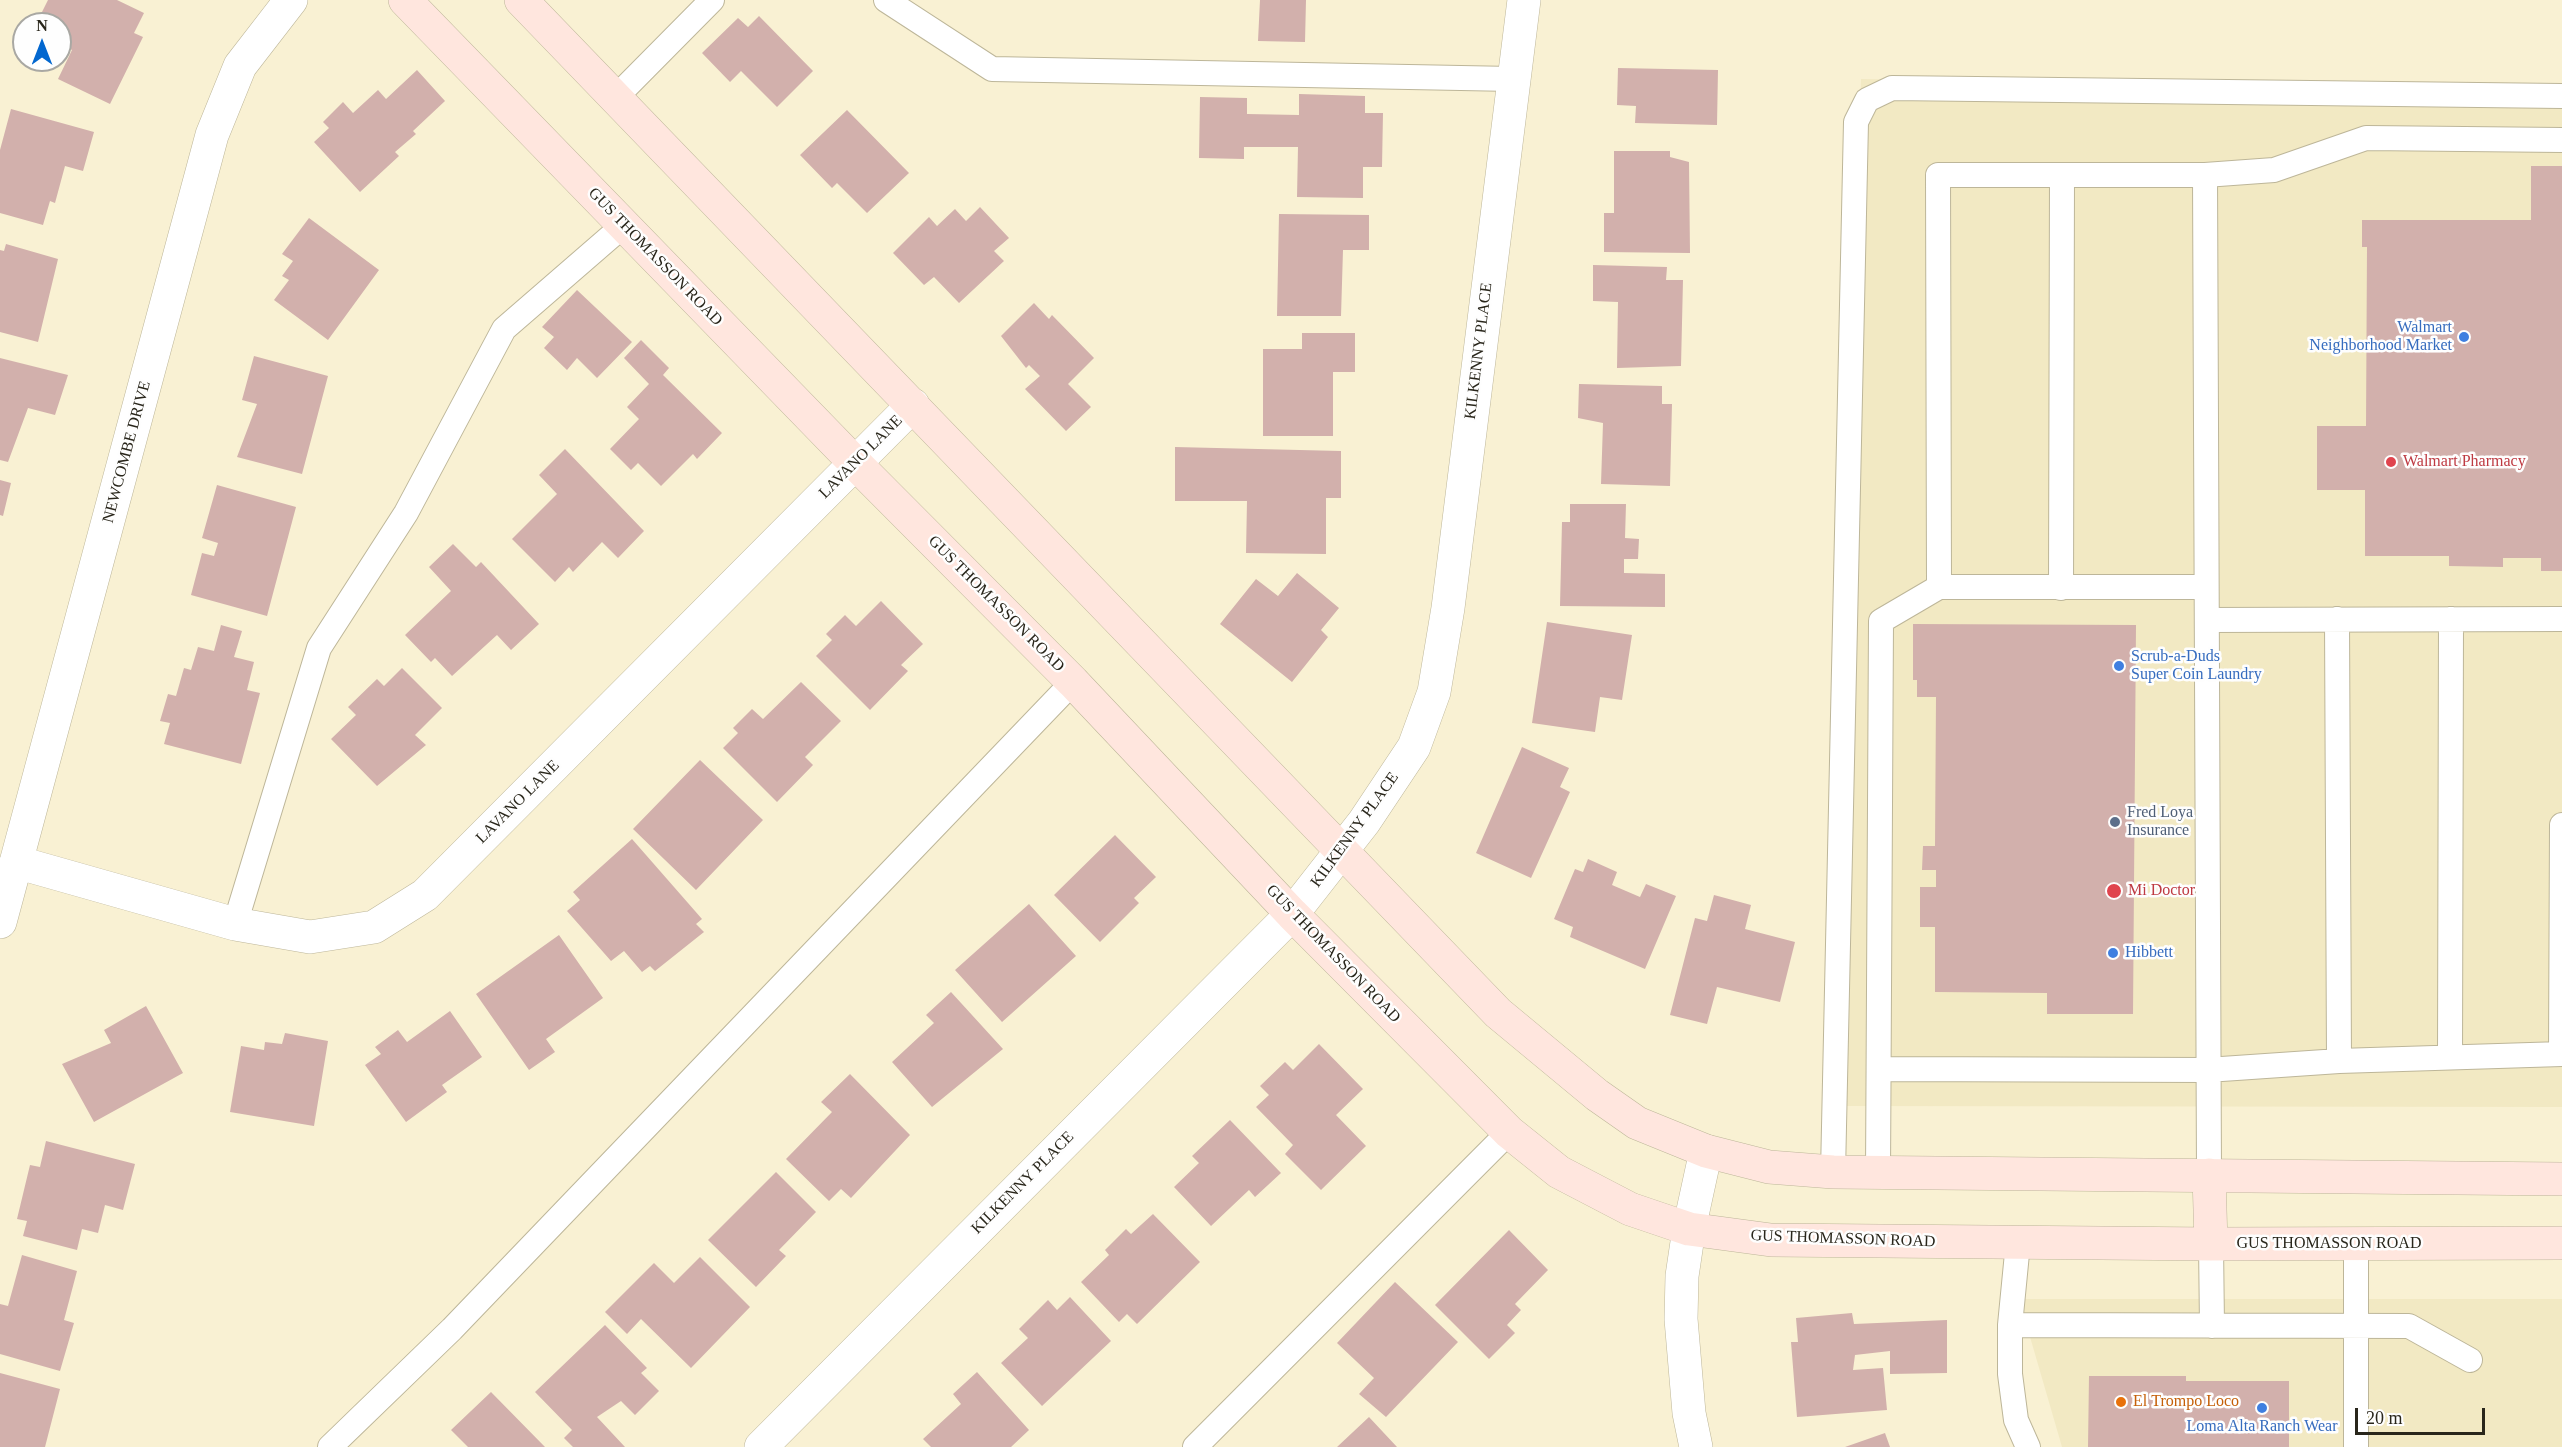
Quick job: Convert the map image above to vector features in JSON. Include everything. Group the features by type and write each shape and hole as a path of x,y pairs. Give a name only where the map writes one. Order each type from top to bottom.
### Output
{"main road":[{"name":"GUS THOMASSON ROAD","path":"405,0 855,463 1073,681 1292,914 1509,1132 1559,1172 1630,1209 1689,1229 1771,1240 2211,1244 2562,1243"},
{"path":"521,0 1498,1013 1597,1095 1637,1123 1706,1151 1768,1167 1833,1172 2562,1179"},
{"path":"2209,1175 2211,1244"}],"street":[{"name":"NEWCOMBE DRIVE","path":"0,922 212,135 240,66 291,0"},
{"name":"KILKENNY PLACE","path":"761,1447 1292,914 1342,851 1414,747 1434,692 1448,608 1524,0"},
{"name":"LAVANO LANE","path":"16,862 235,924 310,937 374,927 425,896 913,405"},
{"path":"1696,1447 1689,1413 1681,1319 1682,1276 1689,1229 1706,1151"}],"lane":[{"path":"616,97 712,0"},
{"path":"886,0 992,69 1513,79"},
{"path":"1833,1172 1856,122 1867,100 1892,88 2562,96"},
{"path":"1939,587 1938,176 2205,175 2274,170 2366,138 2562,140"},
{"path":"2205,175 2209,1175"},
{"path":"2061,588 2062,176"},
{"path":"235,924 319,648 406,513 504,329 624,225"},
{"path":"1878,1172 1881,621 1939,587 2205,587"},
{"path":"2337,619 2338,1061"},
{"path":"2450,1058 2451,619"},
{"path":"2207,620 2562,619"},
{"path":"330,1447 452,1329 1073,681"},
{"path":"1880,1069 2207,1070 2338,1061 2561,1054 2562,825"},
{"path":"1196,1447 1509,1132"},
{"path":"2018,1243 2010,1325 2010,1374 2016,1420 2028,1447"},
{"path":"2211,1244 2212,1326"},
{"path":"2356,1244 2356,1447"},
{"path":"2010,1325 2409,1326 2470,1360"}],"shaded area":[{"path":"1861,79 2562,90 2562,1107 1836,1106"},
{"path":"2019,1299 2562,1299 2562,1447 2062,1447"}],"building":[{"path":"48,0 117,0 144,13 134,33 143,37 110,104 58,79 61,72 72,72 72,12 42,12"},
{"path":"1260,0 1306,0 1305,42 1258,41"},
{"path":"759,16 813,71 777,107 741,71 730,82 702,53 738,18 748,27"},
{"path":"1618,68 1718,70 1717,125 1635,123 1636,106 1617,105"},
{"path":"417,70 445,101 413,131 416,134 395,152 399,156 360,192 314,142 329,128 323,122 343,102 353,113 378,90 386,99"},
{"path":"1299,94 1365,96 1365,113 1383,113 1382,167 1363,167 1363,198 1297,197 1298,147 1244,147 1244,159 1199,158 1200,97 1247,98 1247,114 1299,115"},
{"path":"11,109 94,132 83,171 65,166 55,203 50,201 43,225 0,213 0,150"},
{"path":"847,110 909,173 867,213 837,183 832,188 800,155"},
{"path":"1614,151 1670,151 1670,157 1689,162 1690,253 1604,252 1604,213 1614,213"},
{"name":"Walmart Neighborhood Market","path":"2531,166 2562,166 2562,571 2541,571 2541,558 2503,558 2503,567 2449,566 2449,556 2365,556 2365,490 2317,490 2317,426 2366,426 2367,247 2362,247 2362,220 2531,220"},
{"path":"980,207 1009,238 994,251 1004,261 959,303 934,277 924,285 893,253 929,217 937,226 955,209 966,221"},
{"path":"1279,214 1369,215 1369,250 1343,250 1341,316 1277,316"},
{"path":"309,218 379,270 328,340 274,300 289,280 282,276 293,261 282,254"},
{"path":"6,244 58,259 38,342 0,332 0,250 4,251"},
{"path":"1593,265 1667,267 1666,280 1683,280 1681,366 1617,368 1618,302 1593,301"},
{"path":"577,290 632,342 597,378 577,358 567,370 544,348 554,337 542,327"},
{"path":"1034,303 1049,319 1052,315 1094,358 1068,384 1091,407 1066,431 1025,389 1040,376 1029,365 1026,368 1001,336"},
{"path":"1302,333 1355,333 1355,372 1333,372 1333,436 1263,436 1263,349 1302,349"},
{"path":"641,340 669,368 663,375 722,433 697,459 693,454 661,486 638,463 631,470 610,449 639,419 627,407 649,384 624,358"},
{"path":"254,356 328,376 302,474 237,457 257,404 242,400"},
{"path":"0,358 68,375 55,415 28,408 8,462 0,460"},
{"path":"1579,384 1662,386 1662,404 1672,404 1670,486 1601,484 1603,423 1578,418"},
{"path":"1175,447 1341,451 1341,498 1326,498 1326,554 1246,553 1247,501 1175,501"},
{"path":"565,449 644,531 618,558 602,542 573,572 569,567 555,582 512,539 557,494 539,475"},
{"path":"0,480 11,483 3,516 0,515"},
{"path":"217,485 296,507 267,616 191,595 202,553 214,556 218,543 202,538"},
{"path":"1570,504 1626,504 1625,538 1639,539 1638,559 1624,559 1624,573 1665,574 1665,607 1560,606 1562,522 1570,522"},
{"path":"453,544 476,567 481,562 539,624 511,650 497,635 452,676 435,658 431,662 405,635 451,591 429,567"},
{"path":"1297,573 1339,608 1321,630 1328,637 1292,682 1220,624 1256,579 1278,596"},
{"path":"881,601 923,644 901,665 908,671 870,710 816,656 832,640 826,634 845,615 856,626"},
{"path":"1547,622 1632,635 1622,700 1600,697 1595,732 1532,723"},
{"path":"1913,624 2136,625 2133,1014 2047,1014 2047,993 1935,992 1935,927 1920,927 1920,887 1936,887 1936,870 1922,870 1923,846 1935,846 1936,697 1917,697 1917,680 1913,680"},
{"path":"221,625 242,631 234,657 254,662 247,690 260,693 241,764 164,744 170,723 160,721 168,694 176,696 184,668 191,670 198,647 214,651"},
{"path":"402,668 442,708 415,735 426,745 377,786 331,739 356,715 348,707 377,679 384,686"},
{"path":"801,682 841,721 805,757 813,765 777,802 723,748 738,733 733,728 752,709 763,719"},
{"path":"1522,747 1569,768 1560,787 1570,792 1531,878 1476,853"},
{"path":"700,760 763,820 696,890 633,829"},
{"path":"1115,835 1156,877 1134,898 1139,903 1100,942 1054,895"},
{"path":"632,839 702,919 696,924 704,932 655,971 650,966 642,972 624,951 611,961 567,911 580,900 573,892"},
{"path":"1588,859 1617,872 1612,885 1640,897 1646,884 1676,896 1645,969 1570,937 1573,927 1554,919 1575,869 1583,872"},
{"path":"1714,895 1751,905 1745,929 1795,942 1780,1002 1717,987 1707,1024 1670,1015 1695,918 1707,921"},
{"path":"1029,904 1076,956 1002,1022 955,970"},
{"path":"559,935 603,998 546,1039 555,1052 529,1070 476,994"},
{"path":"951,992 1003,1049 932,1107 892,1062 934,1023 926,1015"},
{"path":"146,1006 183,1073 94,1122 62,1064 111,1043 104,1030"},
{"path":"450,1011 482,1057 442,1085 447,1092 406,1122 365,1065 381,1054 375,1047 398,1030 407,1042"},
{"path":"285,1033 328,1041 314,1126 230,1112 241,1046 264,1050 265,1042 282,1044"},
{"path":"1319,1044 1363,1089 1336,1115 1366,1146 1321,1190 1285,1154 1293,1145 1256,1107 1269,1095 1260,1086 1285,1062 1293,1070"},
{"path":"850,1074 910,1135 851,1198 841,1189 829,1201 786,1159 832,1112 821,1102"},
{"path":"1230,1120 1281,1173 1255,1197 1249,1190 1211,1226 1174,1187 1199,1163 1192,1156"},
{"path":"46,1141 135,1164 123,1210 105,1205 98,1233 82,1229 77,1250 23,1236 27,1221 17,1219 30,1165 40,1167"},
{"path":"776,1172 816,1212 779,1250 786,1256 756,1287 708,1240"},
{"path":"1153,1214 1200,1262 1137,1324 1127,1314 1119,1322 1081,1282 1109,1255 1105,1250 1126,1229 1131,1234"},
{"path":"1509,1230 1548,1270 1515,1304 1521,1310 1507,1325 1515,1333 1489,1359 1435,1305"},
{"path":"22,1255 77,1271 64,1320 74,1323 60,1371 0,1354 0,1304 8,1306"},
{"path":"700,1257 750,1307 691,1368 641,1319 627,1334 605,1312 654,1263 674,1283"},
{"path":"1395,1282 1458,1342 1386,1417 1359,1394 1374,1378 1337,1343"},
{"path":"1070,1297 1111,1341 1042,1406 1001,1363 1028,1338 1019,1329 1048,1300 1057,1310"},
{"path":"1852,1313 1854,1324 1947,1320 1947,1373 1890,1374 1890,1351 1855,1355 1853,1370 1883,1368 1887,1410 1797,1417 1791,1342 1798,1342 1796,1318"},
{"path":"605,1325 647,1368 641,1373 659,1391 635,1415 621,1401 597,1417 625,1447 573,1447 564,1438 572,1430 535,1392"},
{"path":"977,1372 1029,1430 1011,1447 931,1447 923,1439 961,1404 953,1394"},
{"path":"0,1373 60,1389 45,1447 0,1447"},
{"path":"2089,1376 2186,1376 2186,1381 2289,1381 2289,1447 2088,1447"},
{"path":"491,1392 545,1447 468,1447 451,1430"},
{"path":"1369,1417 1397,1447 1337,1447"},
{"path":"1885,1433 1890,1447 1845,1447"}],"place":[{"name":"Walmart Neighborhood Market","path":"2464,337"},
{"name":"Walmart Pharmacy","path":"2391,462"},
{"name":"Scrub-a-Duds Super Coin Laundry","path":"2119,666"},
{"name":"Fred Loya Insurance","path":"2115,822"},
{"name":"Mi Doctor","path":"2114,891"},
{"name":"Hibbett","path":"2113,953"},
{"name":"El Trompo Loco","path":"2121,1402"},
{"name":"Loma Alta Ranch Wear","path":"2262,1408"}]}
